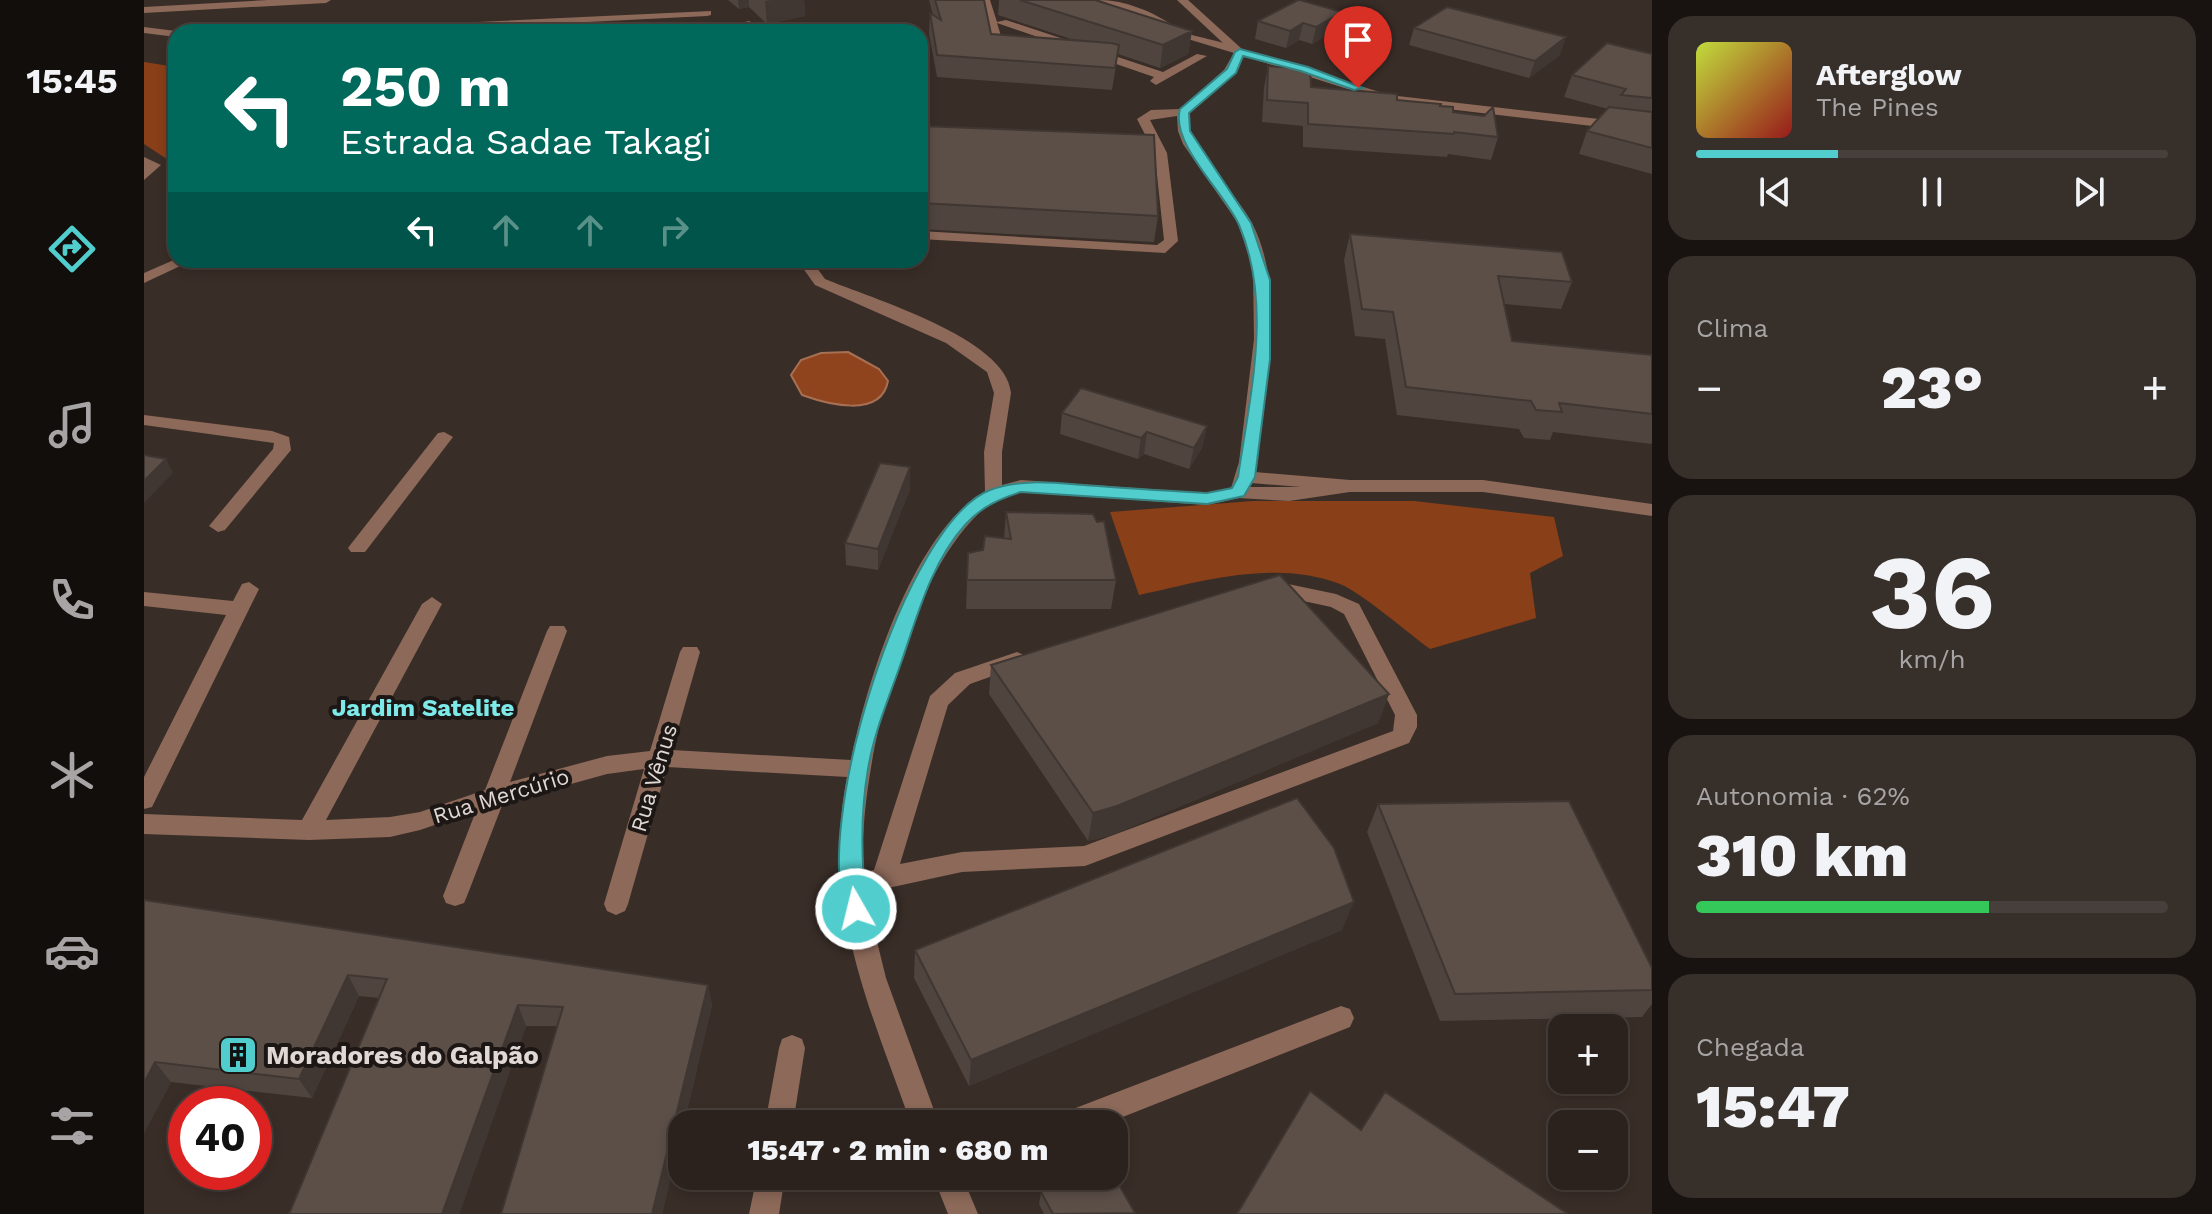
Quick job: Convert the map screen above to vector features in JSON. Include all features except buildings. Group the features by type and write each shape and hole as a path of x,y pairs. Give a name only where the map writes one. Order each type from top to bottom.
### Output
{"street":[{"path":"144,10 326,0"},
{"path":"985,0 1000,52"},
{"path":"1104,0 1165,22 1172,31"},
{"path":"1130,0 1176,14 1201,16"},
{"path":"1182,0 1239,55"},
{"path":"1088,4 1239,55 1305,69 1388,98 1652,129"},
{"path":"530,24 593,18 684,19 707,13"},
{"path":"593,18 593,24"},
{"path":"1002,22 1160,79 1201,56 1239,55"},
{"path":"144,30 168,33"},
{"path":"1161,38 1197,51 1201,56"},
{"path":"928,236 1160,250 1171,241 1143,119 1151,114 1184,112 1232,70 1239,55"},
{"path":"1184,112 1184,131 1245,223 1263,280 1262,359 1242,485"},
{"path":"144,279 168,268"},
{"path":"810,268 820,282 950,338 983,357 1000,373 1003,387 993,455 994,495"},
{"path":"144,420 272,436 283,441 282,450 218,526"},
{"path":"358,548 444,437"},
{"path":"920,1110 865,953 849,856 858,769 875,703 919,587 941,545 973,507 994,495 1021,486 1183,498 1221,497 1242,485 1289,495 1350,486 1483,486 1652,510"},
{"path":"852,886 962,862 1094,854 1401,737 1406,727 1406,715 1352,609 1336,601 1288,589 1254,585"},
{"path":"144,800 249,589"},
{"path":"144,599 238,609"},
{"path":"309,830 432,604"},
{"path":"455,896 557,631"},
{"name":"Rua Vênus","path":"616,904 690,652"},
{"path":"884,877 938,702 948,687 964,677 1036,653"},
{"name":"Rua Mercúrio","path":"144,824 309,830 390,827 420,821 493,796 607,765 661,758 858,769"},
{"path":"1106,1110 1341,1018"},
{"path":"781,1110 792,1048"},
{"path":"764,1214 768,1190"},
{"path":"953,1190 963,1214"}],"shaded area":[{"path":"144,62 168,66 168,160 144,144"},
{"path":"848,352 879,369 888,381 883,393 864,405 852,406 802,395 791,375 801,360 821,353"},
{"path":"1253,501 1414,501 1554,517 1563,556 1530,573 1536,618 1430,649 1349,589 1316,577 1290,573 1239,575 1139,595 1110,512"}],"place":[{"name":"Moradores do Galpão","path":"238,1055"}],"district":[{"name":"Jardim Satelite","path":"423,708"}],"route":[{"path":"856,909 849,856 852,811 869,725 919,587 941,545 957,523 973,507 994,495 1021,486 1207,499 1238,492 1246,477 1262,359 1263,280 1245,223 1184,131 1184,112 1195,99 1232,70 1240,52 1305,69 1358,88"}]}
